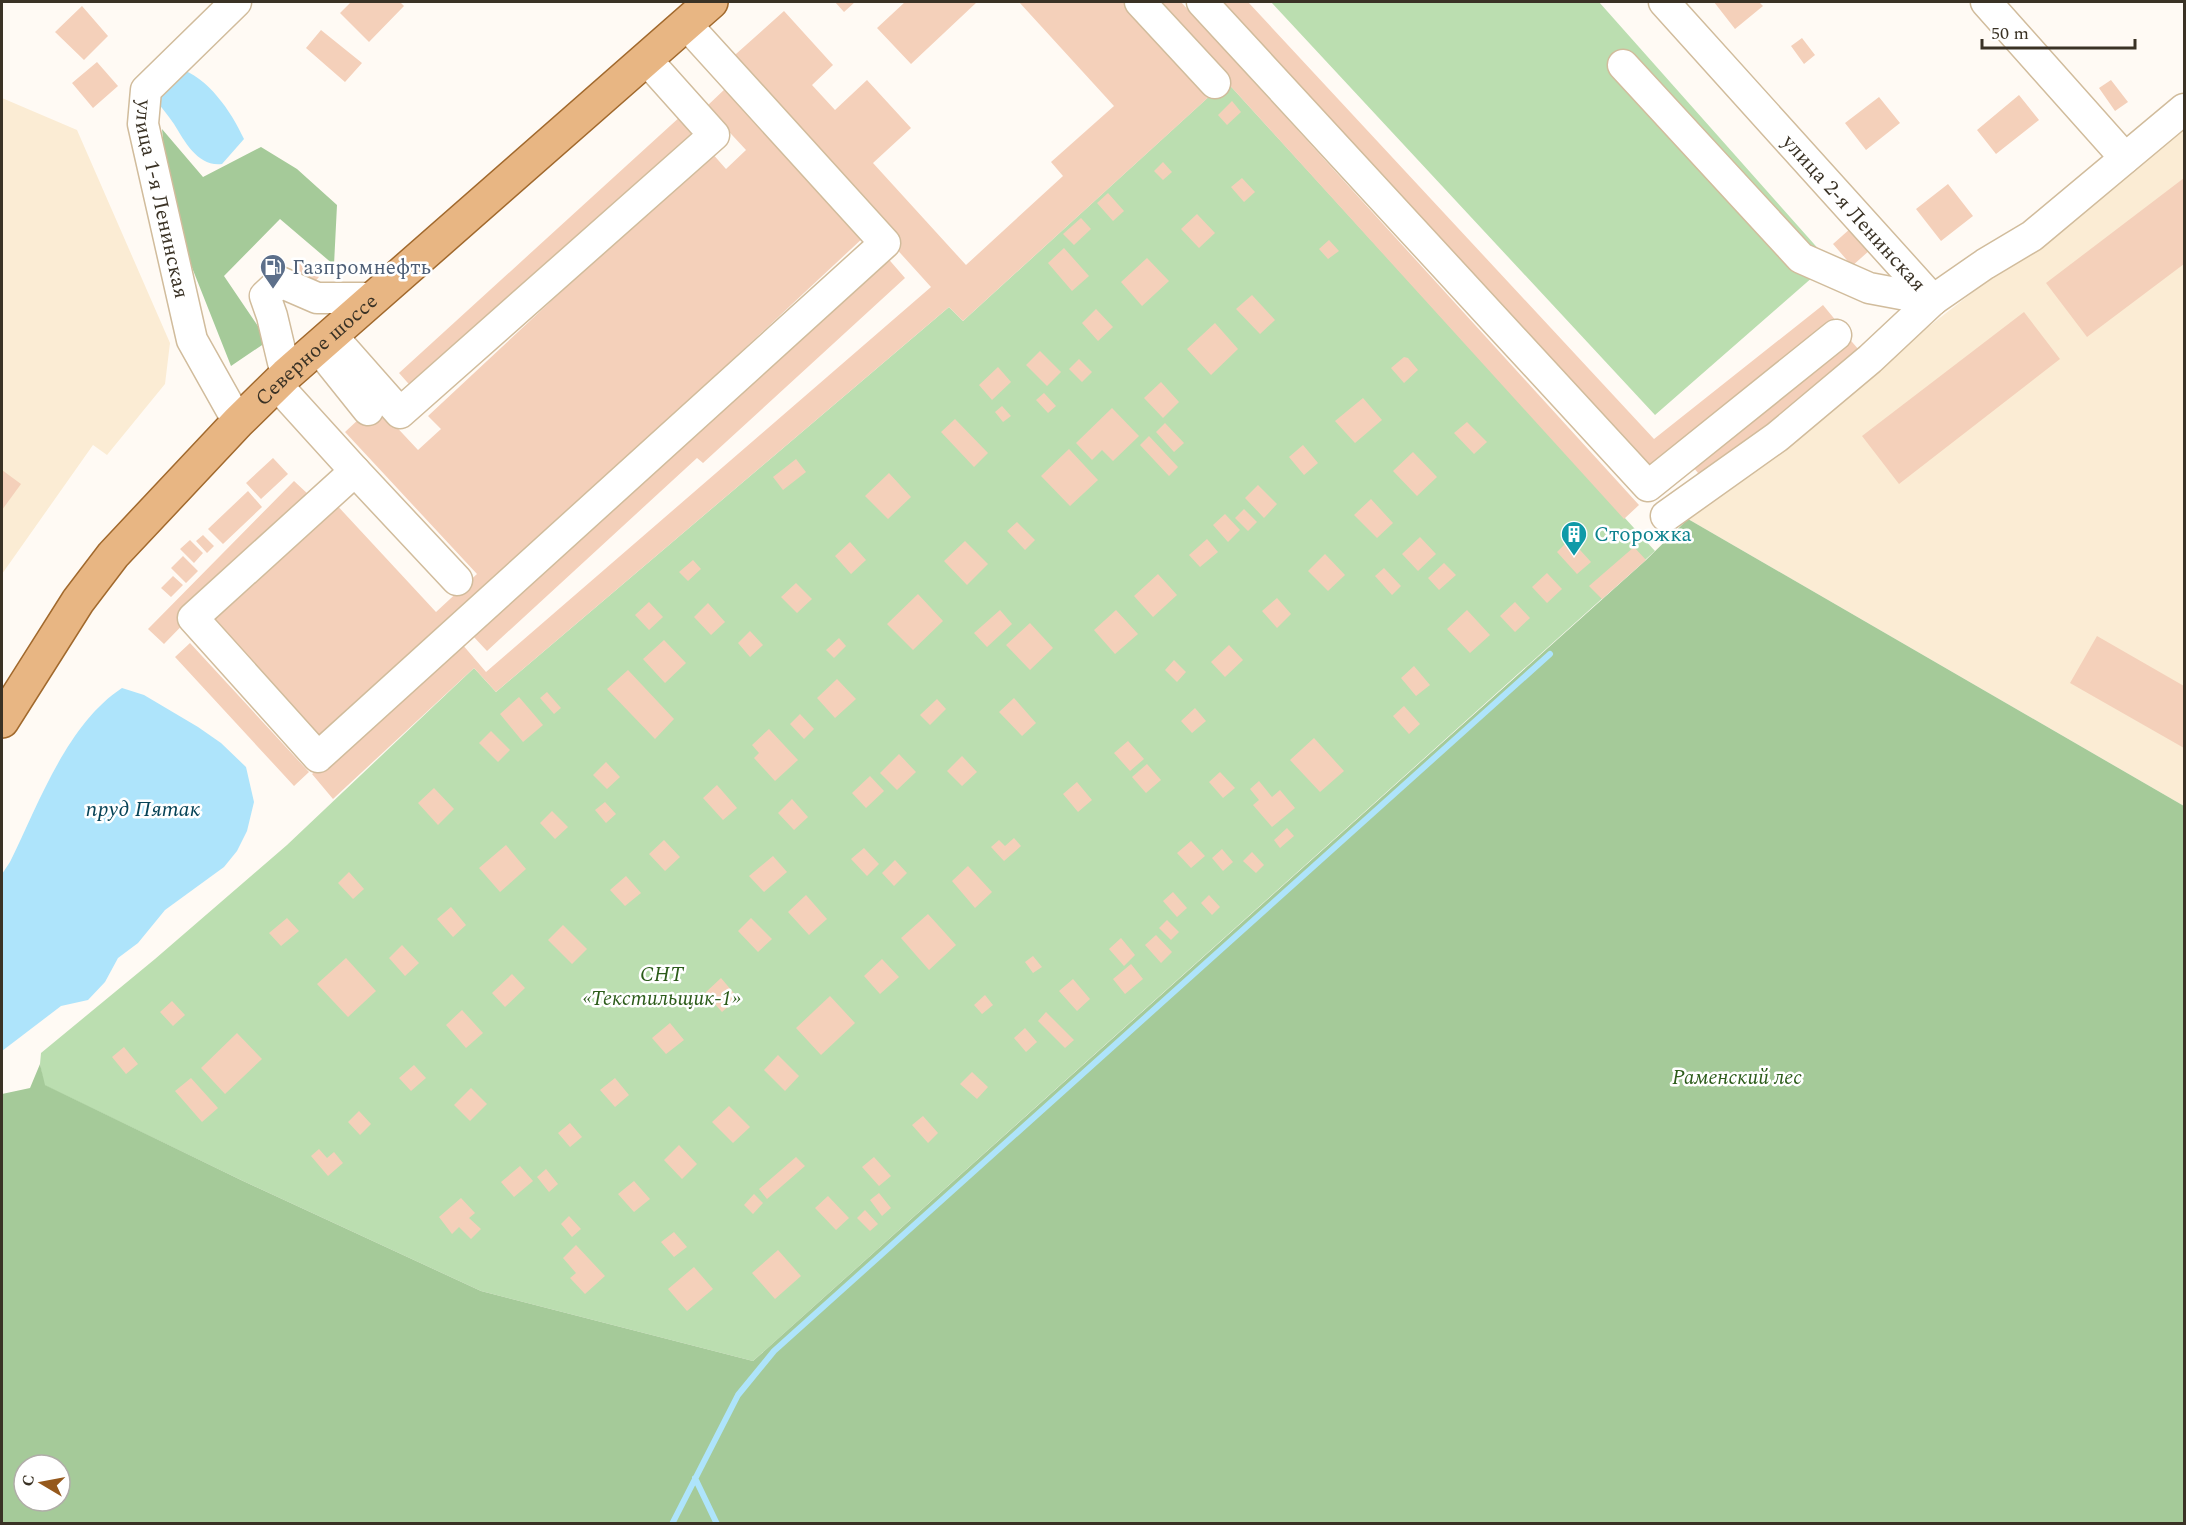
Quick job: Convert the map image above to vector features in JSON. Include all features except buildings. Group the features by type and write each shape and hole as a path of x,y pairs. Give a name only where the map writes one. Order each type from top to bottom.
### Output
{"main road":[{"name":"Северное шоссе","path":"2,721 78,601 113,555 238,422 282,380 711,2"}],"street":[{"path":"1140,2 1215,83"},
{"path":"1202,2 1648,486 1836,335"},
{"name":"улица 2-я Ленинская","path":"1664,2 1934,300 1984,264 2032,236 2184,109"},
{"path":"1986,2 2125,159"},
{"name":"улица 1-я Ленинская","path":"225,5 147,90 143,124 192,340 238,422"},
{"path":"355,471 193,618 318,757 885,243 686,24"},
{"path":"325,342 400,413 714,135 646,59"},
{"path":"1623,65 1801,258 1869,288 1934,300"},
{"path":"375,298 317,298 280,282 265,296 272,316 282,380 355,471 457,580"},
{"path":"1666,516 1777,437 1870,359 1934,300"},
{"path":"325,342 368,410"}],"shaded area":[{"path":"2,98 77,130 170,343 165,384 107,455 93,445 2,574"},
{"path":"2184,127 2184,806 1688,519 1689,514"}],"green space":[{"path":"1271,2 1599,2 1830,262 1655,415"},
{"name":"СНТ «Текстильщик-1»","path":"1226,81 1655,551 753,1361 481,1291 241,1180 44,1085 40,1064 41,1053 155,959 287,845 474,668 496,692 949,307 963,321"},
{"path":"162,129 203,177 261,147 297,169 337,205 334,265 280,219 224,276 268,341 231,366 170,212"},
{"name":"Раменский лес","path":"1688,519 2184,806 2184,1523 2,1523 2,1094 30,1088 40,1064 45,1085 241,1180 481,1291 753,1361 1646,560"}],"water":[{"path":"178,68 189,72 209,87 232,117 244,139 222,164 206,162 193,152 154,98"},
{"name":"пруд Пятак","path":"122,688 144,695 198,727 221,743 246,767 254,802 247,831 237,851 224,867 165,910 138,943 118,958 105,982 88,1000 61,1006 2,1051 2,874 10,862 43,791 70,744 85,722 103,703"}],"waterway":[{"path":"672,1524 738,1395 774,1351 1550,654"},
{"path":"695,1478 717,1524"}],"place":[{"name":"Газпромнефть","path":"273,290"},
{"name":"Сторожка","path":"1574,557"}]}
